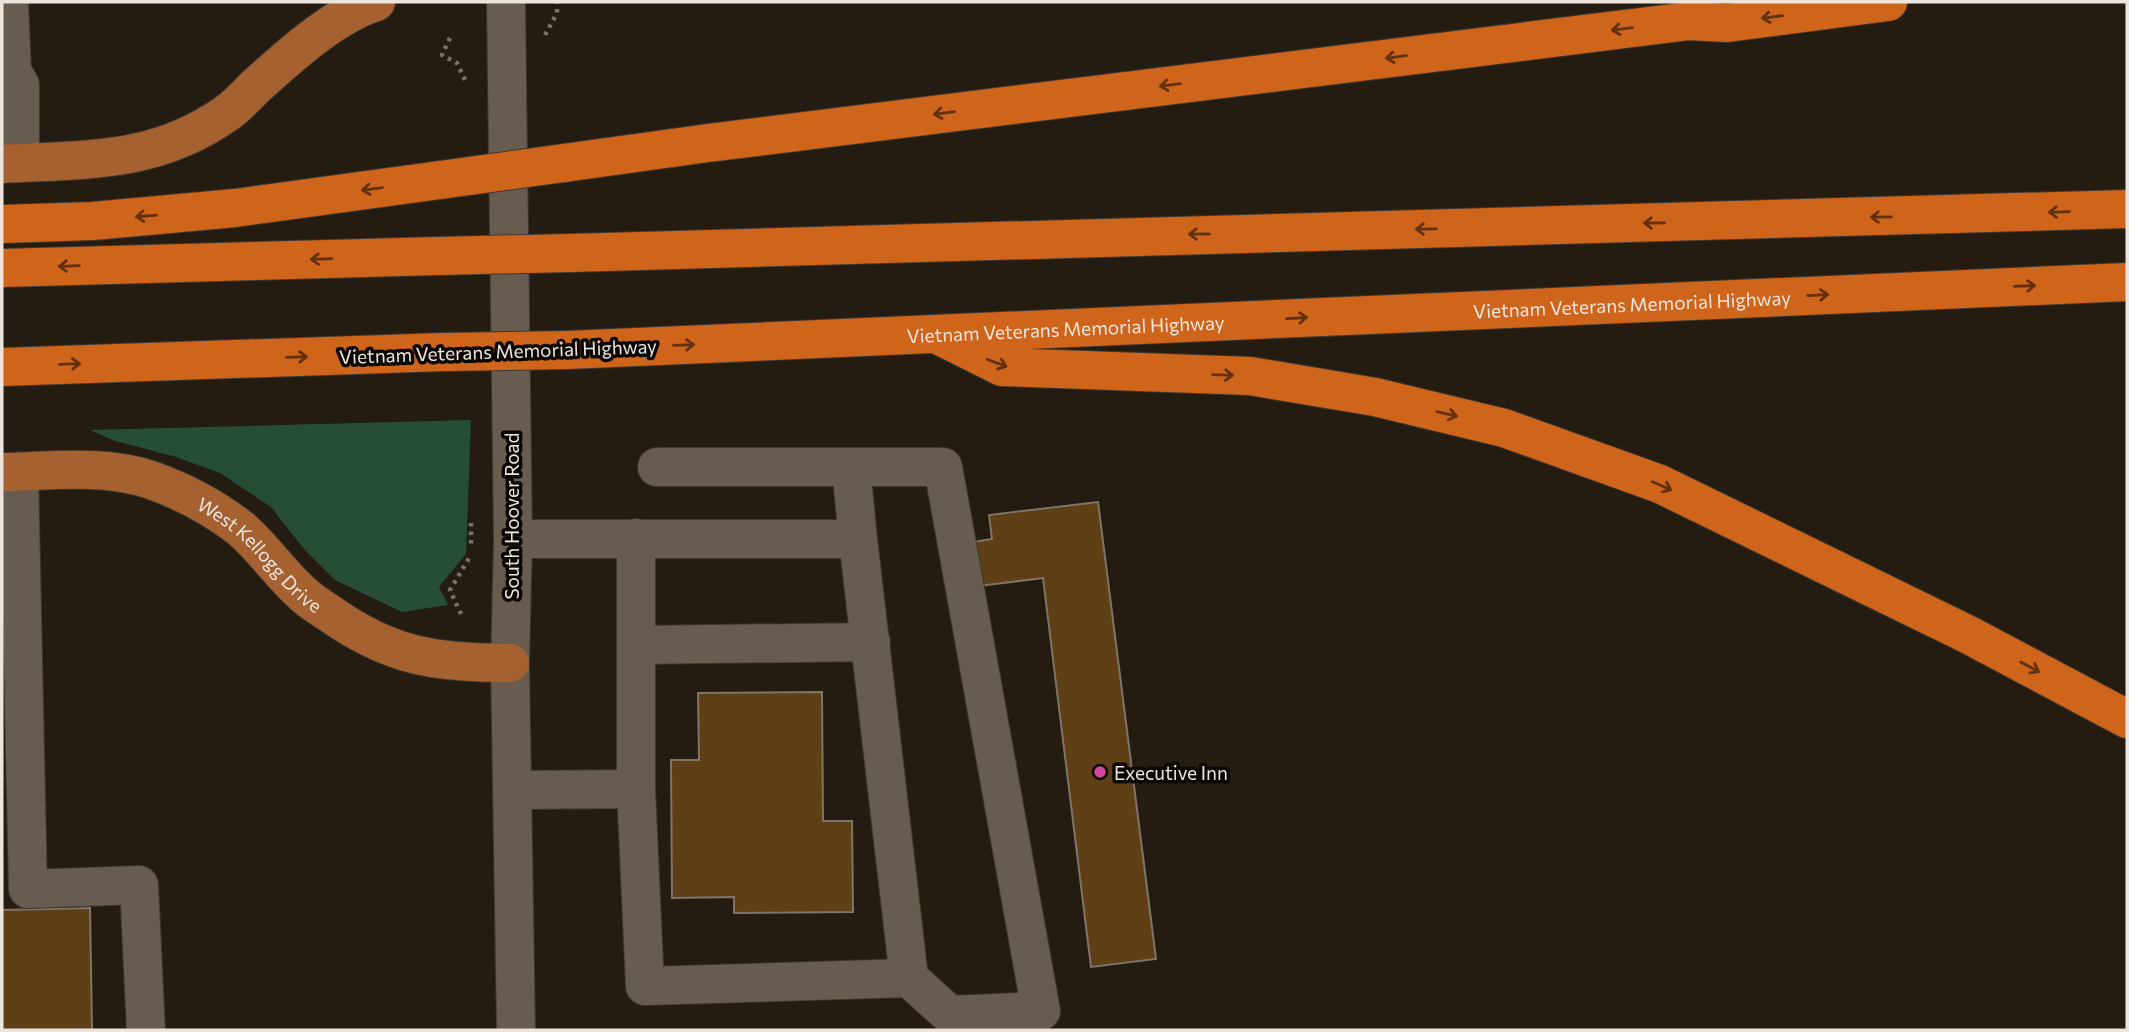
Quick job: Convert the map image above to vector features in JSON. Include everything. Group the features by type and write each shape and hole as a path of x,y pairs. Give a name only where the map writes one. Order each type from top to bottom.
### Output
{"highway":[{"path":"2,224 93,221 235,208 721,141 1717,13 1888,2"},
{"path":"2,268 2127,209"},
{"name":"Vietnam Veterans Memorial Highway","path":"2,366 567,350 2127,282"},
{"path":"935,334 1002,368 1250,376 1375,397 1504,428 1660,484 1969,635 2127,719"}],"main road":[{"path":"11,164 115,158 166,145 191,134 229,112 321,32 363,6 376,2"},
{"name":"West Kellogg Drive","path":"10,472 103,471 149,480 198,501 241,529 303,595 381,645 430,659 465,663 510,663"}],"street":[{"path":"9,2 7,72 20,85 11,164"},
{"name":"South Hoover Road","path":"506,2 513,538 510,663 516,1030"},
{"path":"657,467 852,467 943,467 1041,1011 950,1015 909,978 852,467"},
{"path":"10,472 11,568 29,889 139,884 146,1030"},
{"path":"513,538 858,539"},
{"path":"636,538 636,789 645,986 909,978"},
{"path":"636,645 871,642"},
{"path":"513,790 636,789"}],"green space":[{"path":"471,420 466,554 439,587 448,605 402,612 335,580 304,549 271,507 220,473 173,456 115,441 90,430"}],"building":[{"name":"Executive Inn","path":"1098,502 1156,959 1091,967 1043,578 979,586 973,542 992,539 989,515"},
{"path":"822,692 823,821 852,821 853,912 734,913 734,897 672,898 671,760 699,760 698,693"},
{"path":"90,908 92,1030 2,1030 2,910"}],"place":[{"name":"Executive Inn","path":"1100,772"}]}
